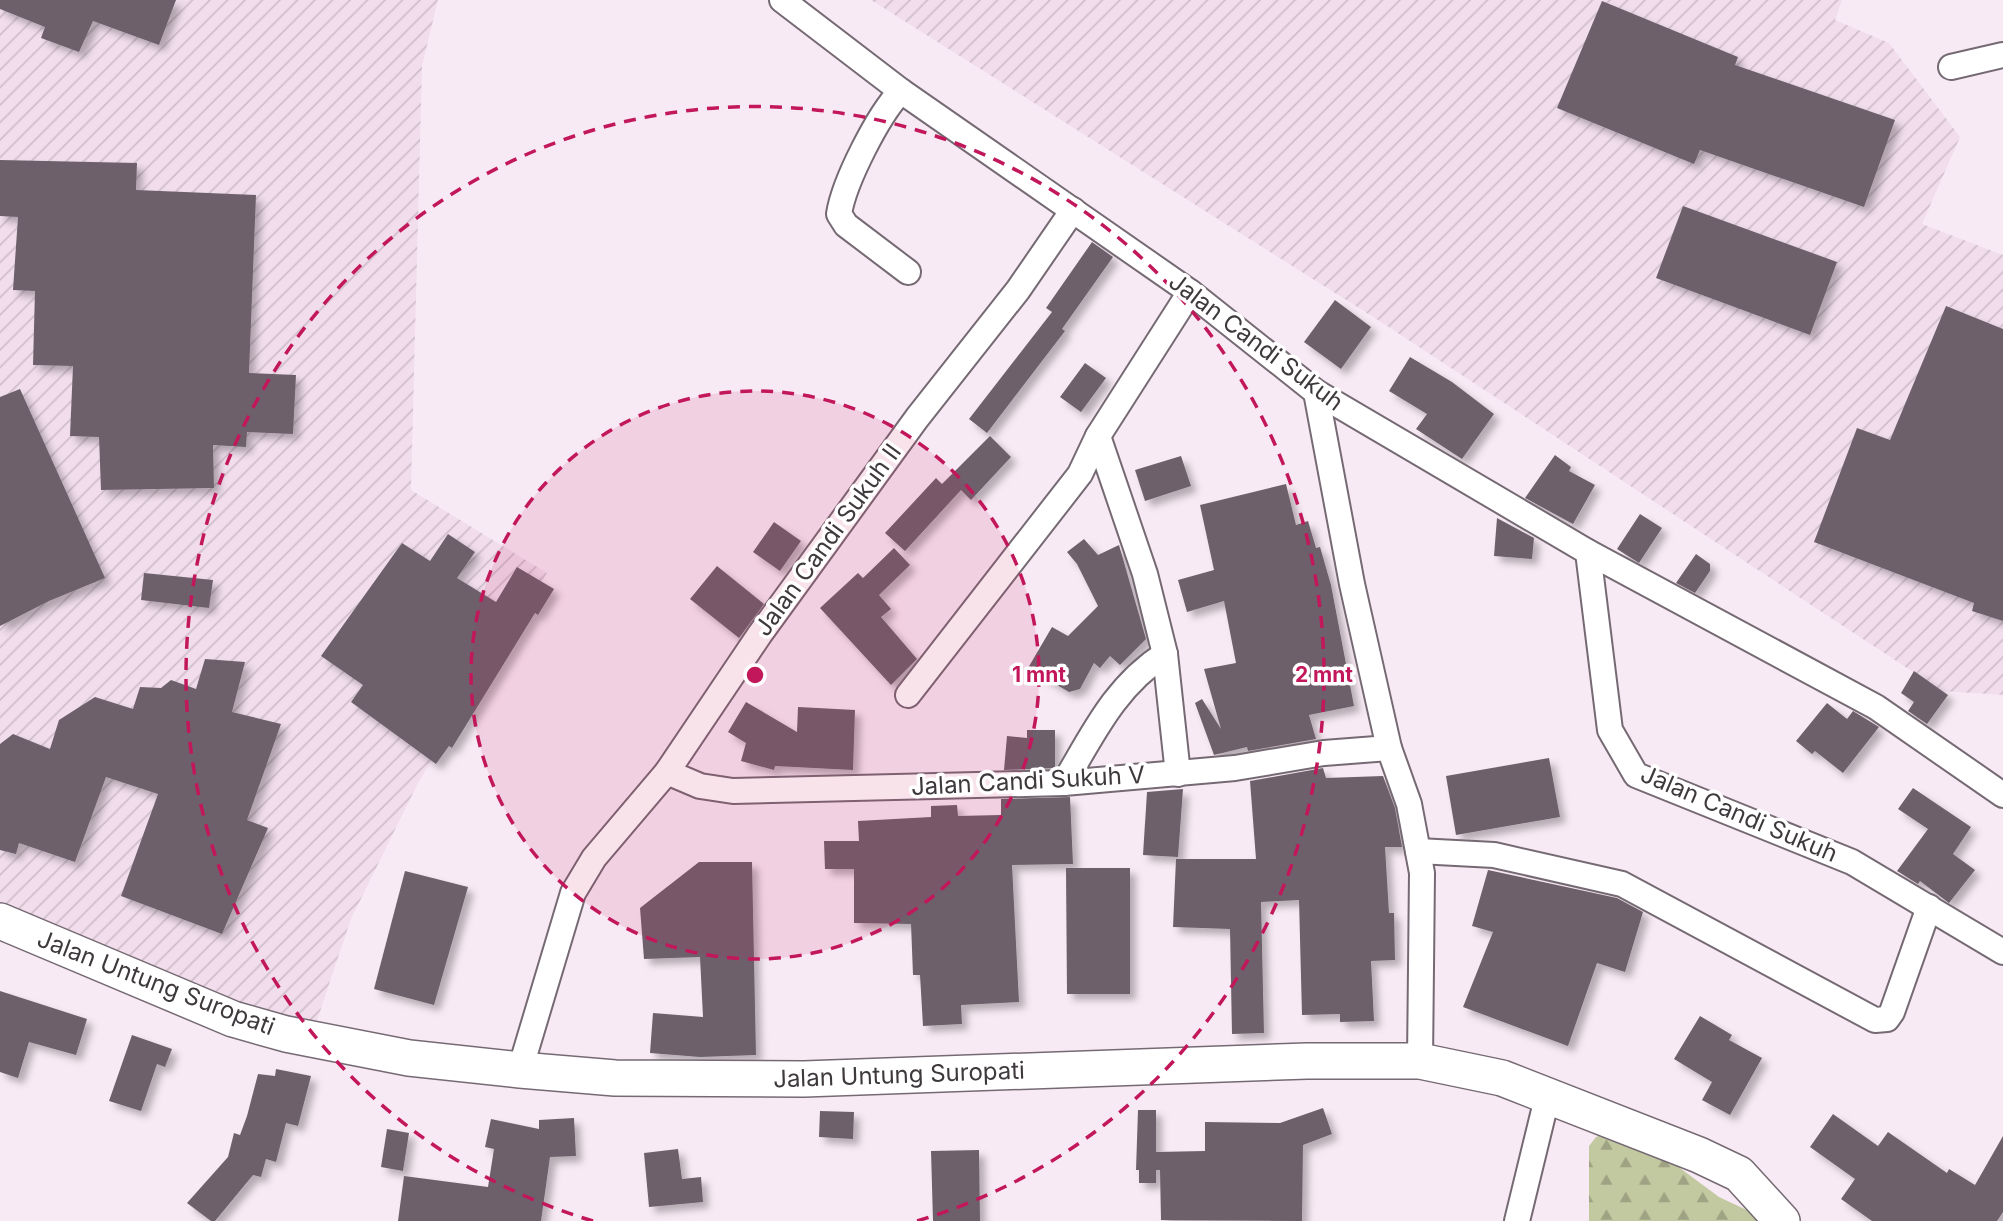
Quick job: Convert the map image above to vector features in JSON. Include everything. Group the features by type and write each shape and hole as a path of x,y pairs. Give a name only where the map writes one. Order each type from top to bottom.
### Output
{"main road":[{"name":"Jalan Untung Suropati","path":"0,921 233,1019 286,1034 409,1058 520,1070 615,1078 804,1079 1307,1061 1420,1061 1502,1078 1548,1094 1739,1174 1782,1221"}],"street":[{"name":"Jalan Candi Sukuh","path":"782,0 901,91 1190,292 1316,392 1588,552 1876,707 2003,795"},
{"path":"1951,67 2003,55"},
{"path":"901,91 876,121 845,192 839,214 846,225 908,272"},
{"name":"Jalan Candi Sukuh II","path":"520,1070 573,893 594,858 667,772 760,634 916,418 1017,290 1073,210"},
{"path":"908,695 1080,474 1098,436 1190,292"},
{"path":"1316,392 1352,584 1389,748 1409,804 1422,873 1420,1061"},
{"path":"1098,436 1145,574 1165,654 1178,774"},
{"name":"Jalan Candi Sukuh","path":"1588,552 1610,730 1636,775 1852,862 2003,952"},
{"path":"1064,783 1113,699 1140,670 1165,654"},
{"name":"Jalan Candi Sukuh V","path":"667,772 700,786 733,791 1064,783 1235,768 1324,753 1389,748"},
{"path":"1418,851 1494,855 1622,884 1875,1020 1886,1019 1892,1012 1929,907"},
{"path":"1517,1221 1548,1094"}],"shaded area":[{"path":"0,0 438,0 422,66 411,490 547,573 418,783 351,919 308,1047 0,933"},
{"path":"871,0 1842,0 1835,20 1889,43 1960,137 1922,224 2003,255 2003,695 1942,691 1381,322"}],"green space":[{"path":"1607,1133 1661,1154 1719,1197 1770,1221 1589,1221 1589,1146 1596,1137"}],"building":[{"path":"0,0 176,0 159,45 93,21 79,52 41,38 45,27 0,9"},
{"path":"1602,1 1738,57 1735,65 1895,120 1864,207 1700,150 1694,164 1557,108"},
{"path":"0,160 137,163 136,190 256,195 249,373 296,375 293,434 247,432 246,447 213,445 214,488 101,490 99,437 70,436 73,366 33,365 35,291 13,290 18,217 0,216"},
{"path":"1683,206 1837,262 1810,335 1656,278"},
{"path":"1092,242 1113,257 1062,329 1065,331 987,433 969,419 1052,312 1046,308"},
{"path":"1335,300 1371,327 1341,369 1304,342"},
{"path":"1946,306 2003,329 2003,621 1972,611 1974,603 1814,542 1857,428 1890,440"},
{"path":"1410,357 1452,382 1494,414 1462,459 1416,429 1427,414 1389,391"},
{"path":"1085,363 1106,378 1081,412 1060,397"},
{"path":"20,389 105,578 49,601 0,626 0,397"},
{"path":"990,436 1011,457 971,500 961,490 905,551 885,533 936,478 942,484"},
{"path":"1555,455 1571,467 1569,471 1595,485 1573,524 1525,498"},
{"path":"1181,456 1191,486 1145,501 1135,470"},
{"path":"1286,484 1296,525 1308,521 1316,548 1320,547 1331,585 1354,706 1309,715 1316,739 1248,751 1247,747 1214,755 1195,703 1202,699 1221,729 1204,669 1236,663 1224,601 1187,612 1178,580 1214,570 1200,505"},
{"path":"1640,514 1662,528 1639,563 1617,549"},
{"path":"1497,518 1534,538 1532,559 1494,556"},
{"path":"774,522 801,541 780,571 753,552"},
{"path":"448,534 475,552 457,578 496,602 517,567 554,589 538,615 535,613 452,748 449,746 436,764 351,702 363,685 321,656 402,543 430,561"},
{"path":"1084,539 1098,555 1119,545 1146,639 1120,665 1110,656 1100,668 1094,663 1080,689 1069,692 1028,668 1052,627 1068,636 1098,606 1077,564 1067,552"},
{"path":"894,548 910,565 879,595 891,609 881,617 917,659 891,685 820,608 858,573 863,578"},
{"path":"1696,554 1710,564 1710,571 1695,593 1676,583"},
{"path":"717,566 764,604 739,638 690,599"},
{"path":"144,573 213,580 209,608 141,600"},
{"path":"205,659 245,662 232,712 281,724 247,820 268,828 222,934 121,896 158,794 106,777 75,862 19,843 16,854 0,850 0,744 13,734 50,749 59,720 95,697 133,709 140,687 161,688 171,680 196,689"},
{"path":"1914,671 1948,695 1927,724 1908,711 1914,702 1901,693"},
{"path":"746,702 797,732 798,707 855,710 853,770 775,766 774,770 741,761 746,743 728,732"},
{"path":"1827,703 1847,719 1853,711 1879,727 1843,773 1815,751 1812,754 1796,741"},
{"path":"1027,730 1055,730 1055,768 1004,770 1007,736 1027,738"},
{"path":"1549,758 1560,817 1456,835 1446,776"},
{"path":"1323,768 1326,778 1383,776 1395,808 1402,847 1385,847 1389,913 1394,913 1395,960 1371,961 1374,1021 1340,1022 1340,1014 1302,1015 1299,900 1261,902 1264,1033 1232,1034 1230,929 1173,927 1176,859 1256,859 1250,781"},
{"path":"1913,788 1971,827 1953,854 1975,870 1949,903 1920,881 1918,884 1897,871 1928,829 1898,809"},
{"path":"1183,789 1178,857 1143,855 1147,792"},
{"path":"1070,797 1073,864 1012,865 1019,1002 961,1005 962,1024 923,1026 920,975 913,975 911,924 854,923 854,869 825,869 824,841 859,841 858,821 931,817 931,806 957,805 958,816 1001,815 1001,799"},
{"path":"699,862 752,862 756,1055 700,1057 650,1053 653,1013 703,1017 700,957 644,959 640,908"},
{"path":"1066,868 1130,868 1130,994 1067,994"},
{"path":"1488,870 1617,898 1643,912 1625,972 1597,963 1568,1046 1463,1007 1493,932 1472,926"},
{"path":"405,871 468,887 434,1005 374,989"},
{"path":"0,991 87,1019 76,1055 29,1042 18,1078 0,1072"},
{"path":"1700,1016 1732,1035 1729,1040 1762,1058 1730,1115 1702,1100 1712,1082 1674,1059"},
{"path":"132,1035 172,1049 165,1067 157,1064 141,1111 109,1101"},
{"path":"276,1069 311,1076 298,1126 286,1123 276,1162 266,1159 261,1177 253,1175 215,1221 211,1221 187,1203 228,1157 234,1133 240,1135 247,1116 258,1074 275,1076"},
{"path":"1323,1108 1332,1134 1303,1145 1302,1221 1161,1220 1160,1170 1156,1170 1156,1183 1139,1183 1139,1170 1136,1170 1138,1110 1156,1110 1156,1152 1205,1151 1205,1122 1280,1123"},
{"path":"820,1111 854,1112 853,1139 819,1137"},
{"path":"1833,1114 1878,1146 1888,1132 1947,1173 1949,1169 1975,1185 2003,1136 2003,1212 1997,1221 1872,1221 1841,1199 1855,1179 1810,1147"},
{"path":"574,1118 576,1156 550,1157 541,1221 398,1221 404,1176 488,1187 494,1149 485,1147 491,1119 539,1129 539,1120"},
{"path":"387,1129 409,1133 403,1171 381,1167"},
{"path":"678,1149 682,1179 701,1177 703,1202 649,1207 644,1153"},
{"path":"979,1150 980,1221 933,1221 931,1151"}]}
